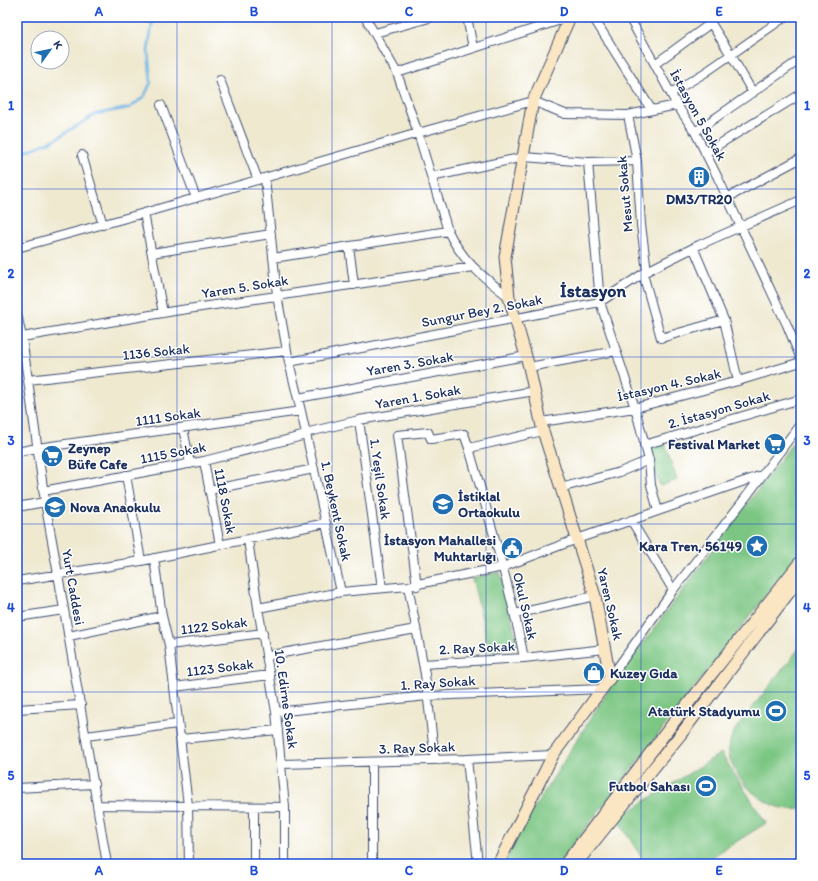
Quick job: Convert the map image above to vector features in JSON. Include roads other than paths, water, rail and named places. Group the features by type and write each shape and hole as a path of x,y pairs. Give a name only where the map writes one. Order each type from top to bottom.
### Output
{"street":[{"path":"365,17 397,73 418,133 448,231 459,252 473,267 509,297"},
{"path":"467,17 473,48"},
{"path":"397,73 570,17"},
{"name":"Yaren Sokak","path":"570,17 533,101 505,257 509,297 529,367 542,426 560,488 595,596 610,678"},
{"path":"593,17 651,109"},
{"path":"630,19 639,17"},
{"path":"671,93 706,72 785,17"},
{"path":"375,33 430,18"},
{"name":"İstasyon 5 Sokak","path":"630,19 677,105 695,132 787,325 801,359"},
{"path":"655,64 709,20 731,54 753,93"},
{"path":"695,132 801,59"},
{"name":"1. Beykent Sokak","path":"220,80 262,179 271,234 277,295 289,362 341,592"},
{"path":"705,153 801,94"},
{"path":"17,248 103,225 533,101 564,114 628,115 651,109 677,105"},
{"path":"161,106 196,198"},
{"name":"Mesut Sokak","path":"628,115 637,161 645,273 661,338 724,320"},
{"path":"82,155 103,225"},
{"path":"431,178 524,157 588,162 637,161"},
{"path":"727,198 801,158"},
{"path":"588,162 600,302 635,408 649,460 652,485 658,511"},
{"name":"Sungur Bey 2. Sokak","path":"289,362 600,302 645,273 801,200"},
{"path":"144,213 163,313"},
{"path":"273,258 448,231"},
{"path":"152,253 271,234"},
{"path":"349,246 354,285"},
{"path":"694,249 724,320 738,381"},
{"name":"Yaren 5. Sokak","path":"22,337 277,295 473,267"},
{"name":"Yurt Caddesi","path":"17,314 22,337 43,491 81,705 107,864"},
{"name":"1136 Sokak","path":"28,380 287,351"},
{"path":"529,367 616,351"},
{"name":"Yaren 3. Sokak","path":"298,398 526,356"},
{"name":"İstasyon 4. Sokak","path":"542,426 635,408 738,381 801,362"},
{"name":"Yaren 1. Sokak","path":"306,434 359,420 535,391"},
{"name":"2. İstasyon Sokak","path":"644,445 801,399"},
{"name":"1111 Sokak","path":"17,452 301,411"},
{"name":"1. Yeşil Sokak","path":"359,420 382,588"},
{"path":"498,864 553,755 673,590 801,423"},
{"path":"435,760 423,664 416,629 414,585 397,435 428,432 430,439 464,434 469,448 542,426"},
{"path":"183,428 190,464"},
{"name":"1115 Sokak","path":"43,491 204,461 306,434"},
{"name":"Okul Sokak","path":"469,448 503,567 524,658"},
{"path":"560,488 620,472 649,460"},
{"name":"1118 Sokak","path":"204,461 220,545"},
{"path":"209,490 314,469"},
{"path":"126,475 141,561"},
{"path":"258,608 341,592 414,585 503,567 576,539 762,475"},
{"path":"17,507 45,502"},
{"path":"631,520 673,590"},
{"path":"17,581 141,561 326,523"},
{"name":"10. Edirne Sokak","path":"248,540 276,712 282,764 286,807 284,864"},
{"path":"154,558 174,687 177,724 188,805 189,864"},
{"path":"565,864 801,560"},
{"path":"576,864 681,734 801,578"},
{"path":"515,614 595,596"},
{"path":"17,617 64,610"},
{"path":"69,636 162,616"},
{"path":"266,656 416,629"},
{"name":"1122 Sokak","path":"168,645 263,633"},
{"name":"2. Ray Sokak","path":"423,664 524,658 605,649"},
{"name":"1123 Sokak","path":"174,687 270,675"},
{"name":"1. Ray Sokak","path":"276,712 427,696 602,689"},
{"path":"17,709 81,705"},
{"path":"86,736 177,724"},
{"path":"180,739 278,730"},
{"name":"3. Ray Sokak","path":"282,764 553,755"},
{"path":"467,759 478,864"},
{"path":"372,762 372,864"},
{"path":"17,788 94,784"},
{"path":"98,805 286,807"},
{"path":"254,806 254,864"},
{"path":"796,864 801,863"}],"waterway":[{"path":"17,155 54,140 96,114 129,108 144,97 151,82 148,51 152,24 155,17"}],"place":[{"name":"DM3/TR20","path":"699,177"},
{"name":"Festival Market","path":"775,444"},
{"name":"Zeynep Büfe Cafe","path":"52,456"},
{"name":"İstiklal Ortaokulu","path":"443,504"},
{"name":"Nova Anaokulu","path":"55,507"},
{"name":"Kara Tren, 56149","path":"757,546"},
{"name":"İstasyon Mahallesi Muhtarlığı","path":"512,548"},
{"name":"Kuzey Gıda","path":"594,673"},
{"name":"Atatürk Stadyumu","path":"776,711"},
{"name":"Futbol Sahası","path":"706,786"}],"district":[{"name":"İstasyon","path":"593,291"}]}
